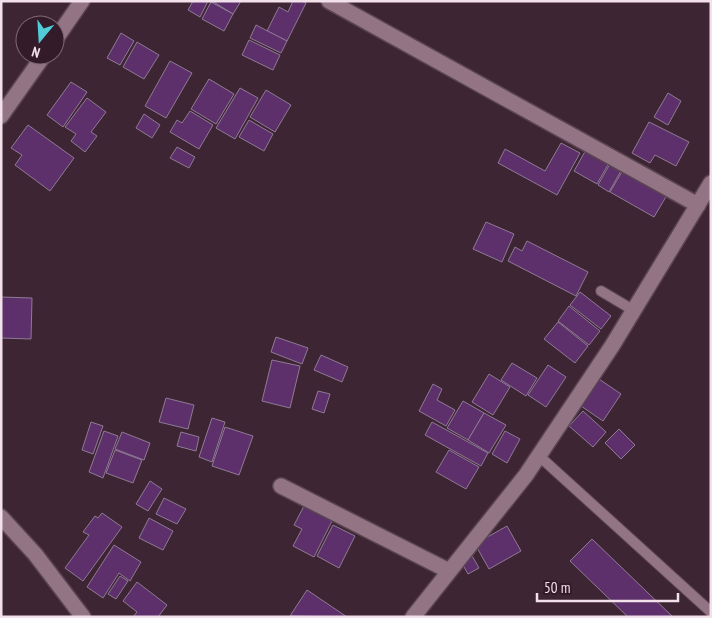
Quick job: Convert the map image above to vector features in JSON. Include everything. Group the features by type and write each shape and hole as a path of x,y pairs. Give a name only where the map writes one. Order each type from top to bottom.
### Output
{"street":[{"path":"65,26 82,1"},
{"path":"328,1 698,206"},
{"path":"1,116 37,65"},
{"path":"412,617 526,474 634,310 711,183"},
{"path":"281,486 449,571"},
{"path":"1,517 35,554 83,617"}],"lane":[{"path":"601,291 634,310"},
{"path":"538,455 711,612"}],"building":[{"path":"193,1 208,1 200,17 188,10"},
{"path":"212,1 241,1 233,14"},
{"path":"293,1 306,3 287,41 267,31 279,7 288,12"},
{"path":"211,2 233,14 224,31 202,19"},
{"path":"256,25 287,41 281,53 250,38"},
{"path":"121,33 134,41 120,65 107,58"},
{"path":"249,40 280,55 273,70 242,55"},
{"path":"137,42 159,55 144,79 123,67"},
{"path":"170,61 192,73 166,118 145,106"},
{"path":"209,79 234,94 216,124 191,109"},
{"path":"71,82 87,92 63,127 47,115"},
{"path":"240,88 258,98 235,139 216,128"},
{"path":"266,90 291,105 275,132 250,117"},
{"path":"668,93 681,101 668,125 654,117"},
{"path":"87,98 106,112 91,132 97,136 85,152 71,141 76,134 65,127"},
{"path":"190,111 213,125 199,149 170,132 177,120 182,123"},
{"path":"144,114 160,125 152,138 136,128"},
{"path":"249,120 273,134 264,151 239,137"},
{"path":"649,122 689,142 676,166 655,155 650,163 632,153"},
{"path":"28,125 74,158 50,191 15,165 22,155 11,148"},
{"path":"561,143 580,153 557,195 498,163 505,149 545,171"},
{"path":"177,147 195,157 189,168 170,158"},
{"path":"587,148 610,161 597,184 574,171"},
{"path":"611,162 622,169 609,192 598,185"},
{"path":"623,170 667,195 654,217 610,192"},
{"path":"486,222 514,234 502,262 473,249"},
{"path":"527,241 588,272 576,296 508,261 515,247 522,251"},
{"path":"580,292 611,316 601,329 570,305"},
{"path":"1,297 32,298 31,339 1,338"},
{"path":"569,306 600,331 589,345 558,321"},
{"path":"558,322 588,346 575,363 544,339"},
{"path":"276,337 308,348 302,364 271,352"},
{"path":"321,355 348,367 342,382 314,370"},
{"path":"272,360 300,366 290,408 262,401"},
{"path":"512,363 537,378 526,396 501,380"},
{"path":"548,365 566,377 546,407 528,395"},
{"path":"489,374 510,387 493,415 472,402"},
{"path":"599,379 621,394 603,421 581,406"},
{"path":"433,384 442,389 437,400 455,410 446,426 419,411"},
{"path":"318,391 330,394 324,413 312,409"},
{"path":"166,398 194,405 188,429 159,422"},
{"path":"463,401 484,413 468,440 447,428"},
{"path":"583,411 606,432 593,447 569,426"},
{"path":"484,413 506,425 489,453 468,440"},
{"path":"212,418 225,422 212,462 199,457"},
{"path":"91,422 103,426 93,454 82,450"},
{"path":"432,422 488,453 481,466 425,435"},
{"path":"225,427 253,436 239,475 212,466"},
{"path":"619,429 635,445 621,459 605,443"},
{"path":"104,431 118,436 103,478 89,472"},
{"path":"505,431 520,439 507,463 492,454"},
{"path":"122,432 150,443 144,460 115,449"},
{"path":"181,432 199,437 196,451 177,446"},
{"path":"115,450 142,460 133,483 106,473"},
{"path":"449,450 479,467 466,489 436,472"},
{"path":"150,481 162,489 148,511 136,504"},
{"path":"164,498 186,509 177,524 156,514"},
{"path":"304,506 332,521 314,557 293,546 302,529 294,525"},
{"path":"102,513 122,527 83,581 65,568 89,535 83,532 95,516 98,518"},
{"path":"149,518 173,531 163,550 139,538"},
{"path":"333,525 355,536 339,568 317,556"},
{"path":"507,526 521,551 489,569 475,544"},
{"path":"592,539 673,617 628,617 570,561"},
{"path":"114,545 141,562 130,581 119,573 103,598 87,587"},
{"path":"471,554 479,568 468,574 460,560"},
{"path":"120,576 128,581 116,599 108,594"},
{"path":"137,582 167,605 158,617 133,617 137,612 123,601"},
{"path":"307,590 347,617 290,616"}]}
